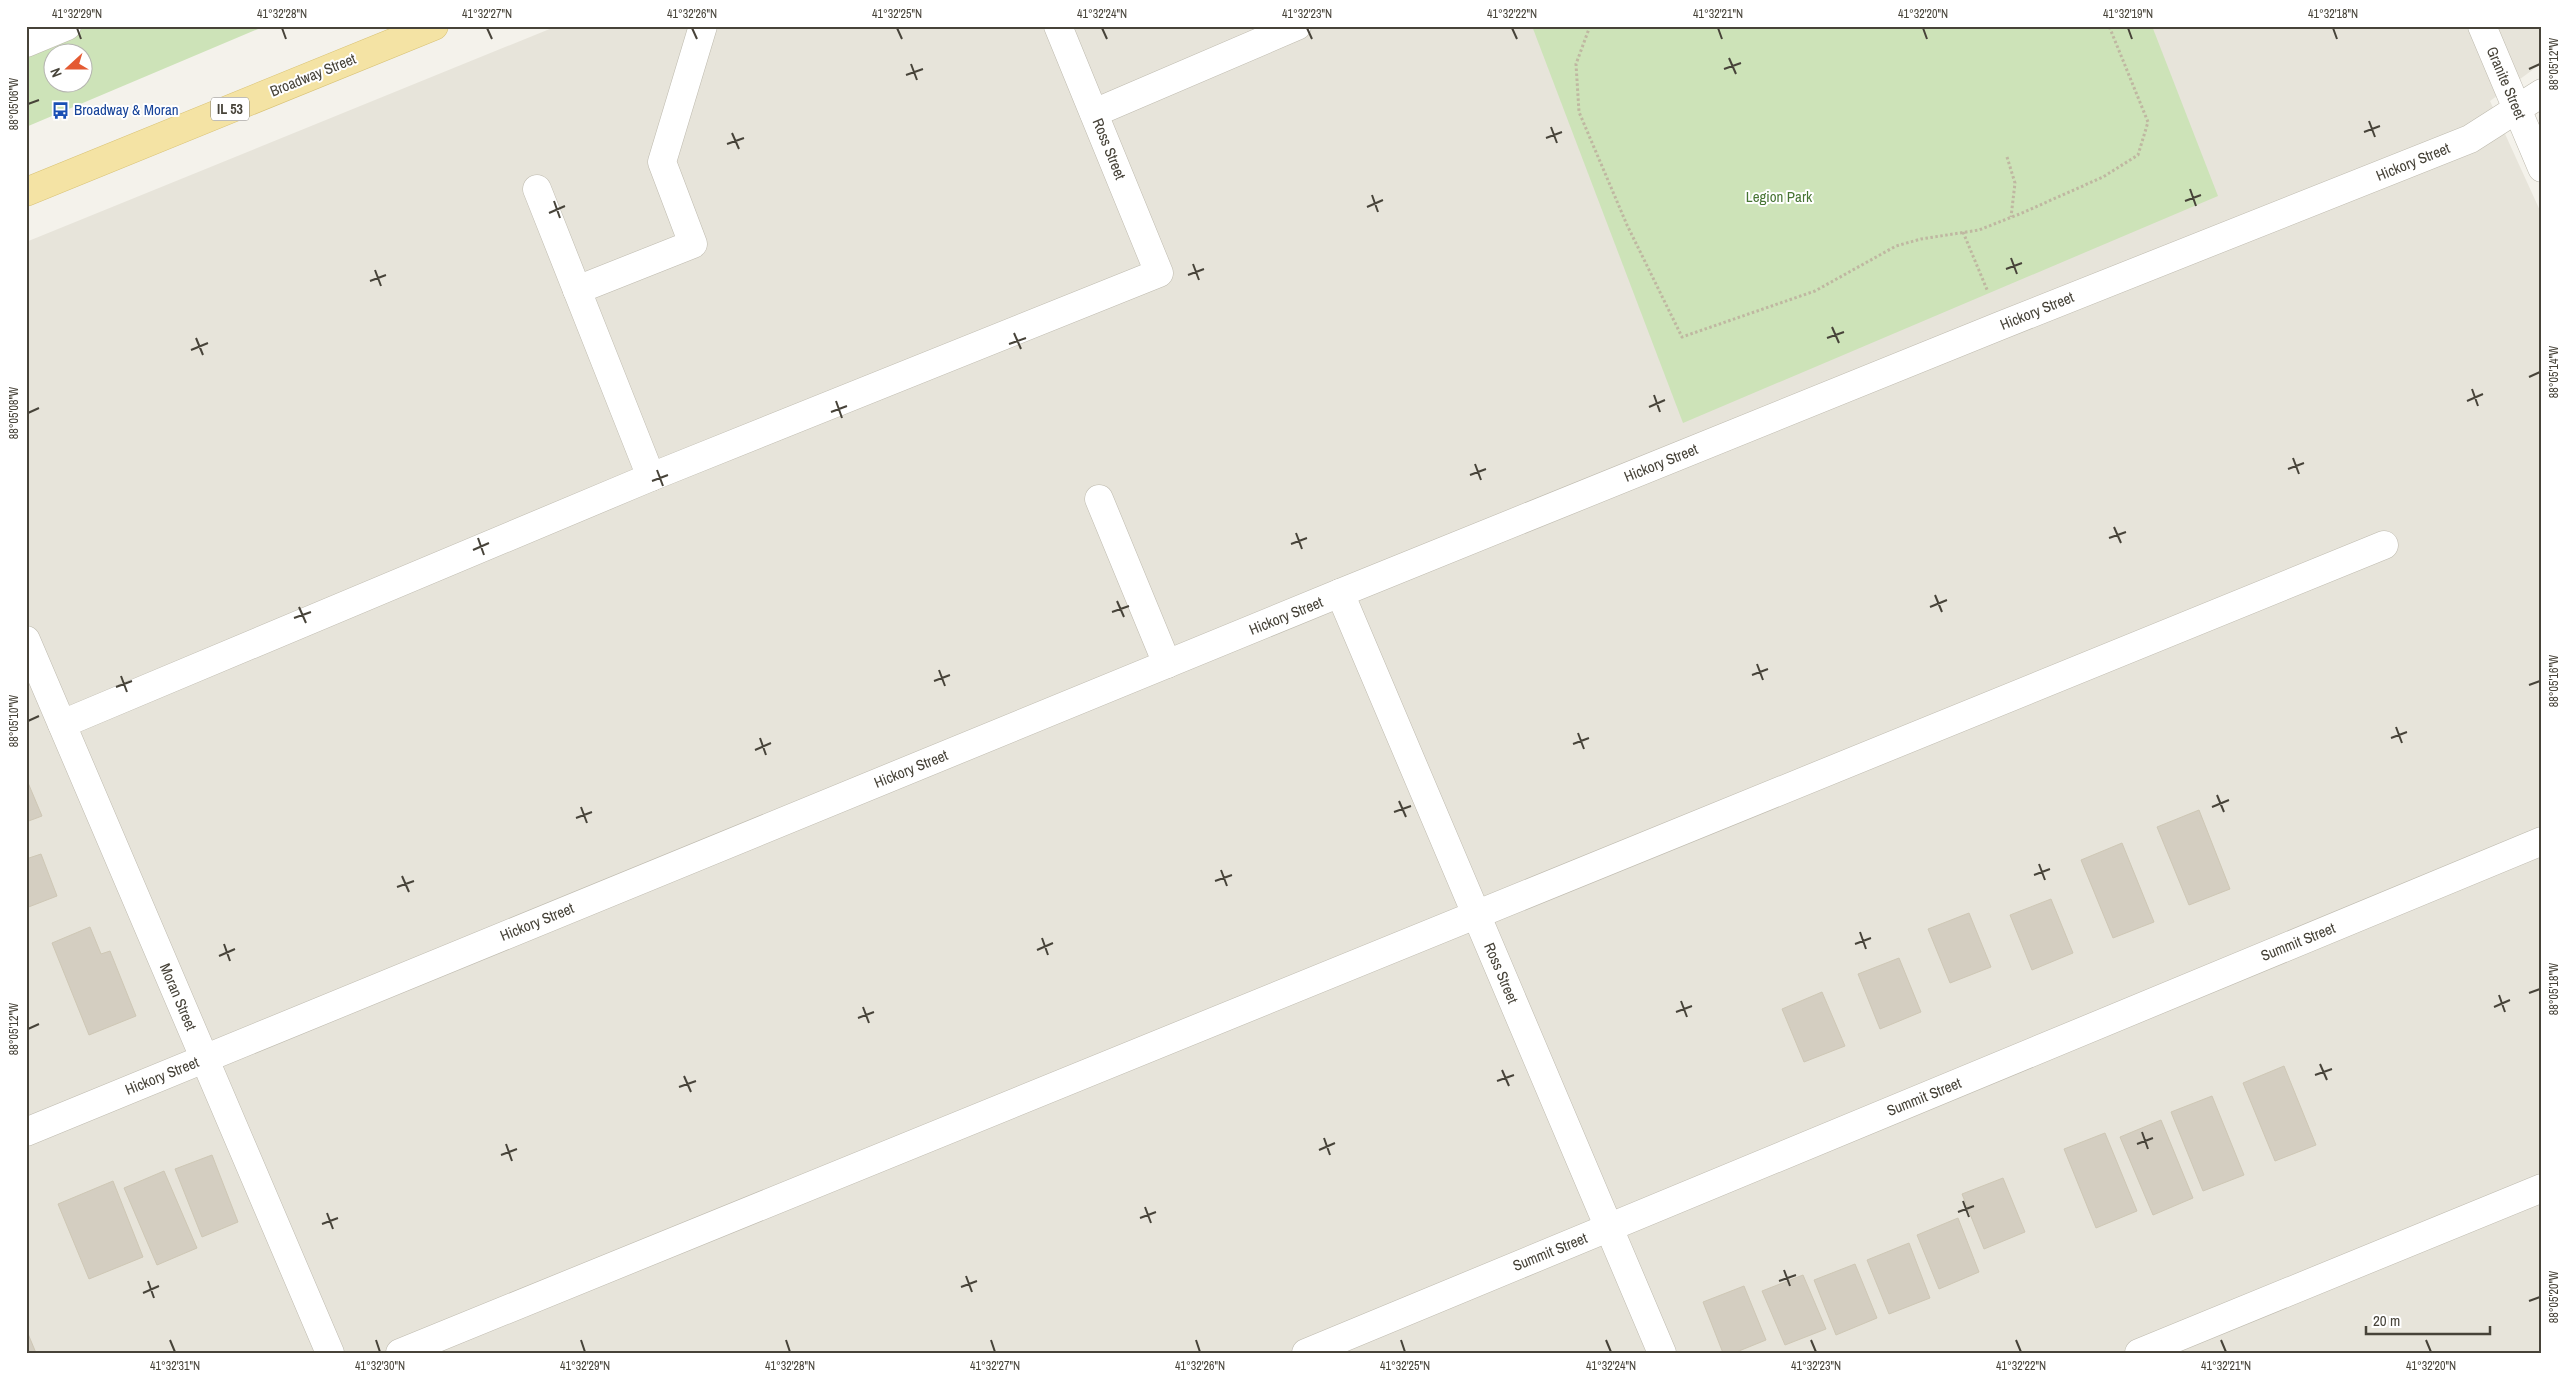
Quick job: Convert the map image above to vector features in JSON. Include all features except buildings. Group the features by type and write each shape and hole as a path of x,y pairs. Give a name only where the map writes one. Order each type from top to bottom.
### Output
{"main road":[{"name":"Broadway Street","path":"26,192 434,26"}],"street":[{"path":"26,43 67,26"},
{"path":"577,290 693,244 662,162 704,26"},
{"name":"Ross Street","path":"651,477 1159,273 1058,26"},
{"path":"1094,113 1297,26"},
{"name":"Granite Street","path":"2482,26 2542,168"},
{"name":"Hickory Street","path":"26,1132 1340,593 2002,325 2470,139 2542,93"},
{"path":"62,724 651,477 537,189"},
{"path":"1099,499 1167,664"},
{"path":"400,1353 2384,545"},
{"name":"Ross Street","path":"1340,593 1662,1353"},
{"name":"Moran Street","path":"26,640 330,1353"},
{"name":"Summit Street","path":"1306,1353 2542,841"},
{"path":"2140,1353 2542,1188"}],"path":[{"path":"1590,26 1576,64 1579,112 1627,225 1682,337 1815,291 1896,246 1921,238 1979,230 2103,177 2138,155 2148,122 2109,26"},
{"path":"2007,157 2015,183 2011,217"},
{"path":"1963,232 2002,325"}],"shaded area":[{"path":"557,26 2542,26 2542,63 2490,101 2542,215 2542,1353 26,1353 26,242"}],"green space":[{"path":"26,26 265,26 26,127"},
{"name":"Legion Park","path":"1532,26 2152,26 2218,196 1683,423"}],"place":[{"name":"Broadway & Moran","path":"60,110"}]}
